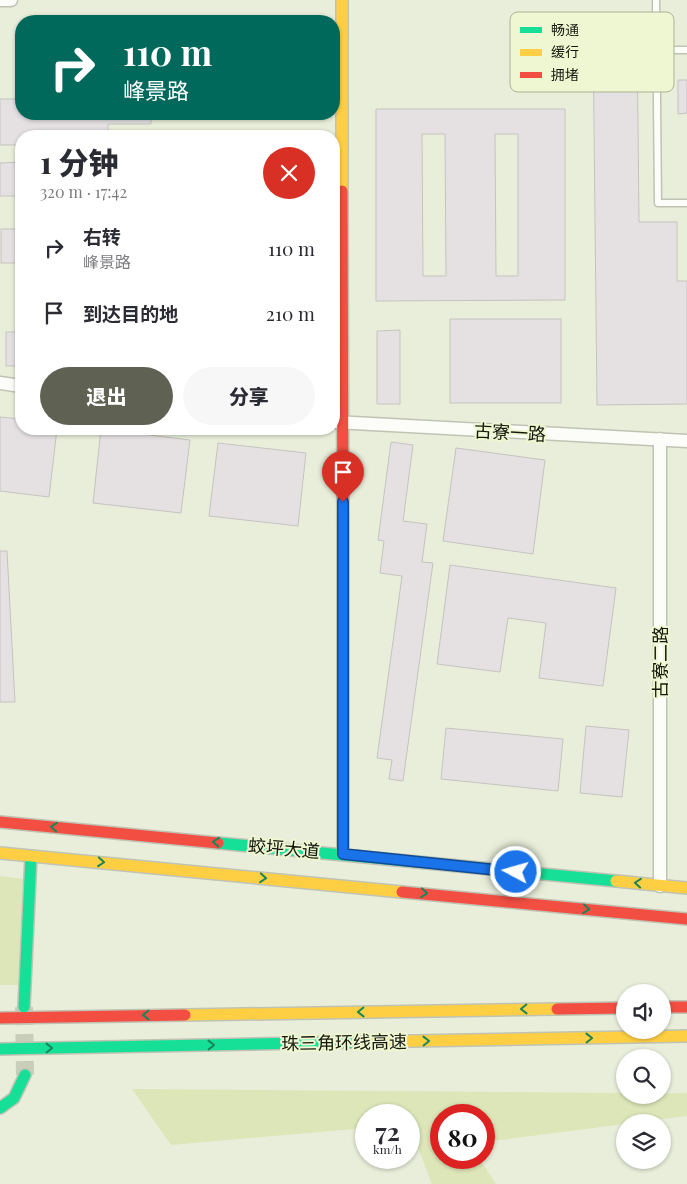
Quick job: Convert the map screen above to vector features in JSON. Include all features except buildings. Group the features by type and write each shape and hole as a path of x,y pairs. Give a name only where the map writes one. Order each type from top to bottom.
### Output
{"main road":[{"path":"340,212 342,0"},
{"path":"338,435 343,854"},
{"name":"蛟坪大道","path":"0,822 687,888"},
{"name":"蛟坪大道","path":"0,853 687,919"},
{"path":"24,1007 31,856"},
{"path":"671,1007 687,1007"},
{"name":"珠三角环线高速","path":"0,1018 616,1008"},
{"name":"珠三角环线高速","path":"0,1049 687,1036"},
{"path":"0,1108 14,1098 25,1076"}],"street":[{"path":"0,0 11,0"},
{"path":"0,384 15,385"},
{"name":"古寮一路","path":"340,423 687,441"},
{"name":"古寮二路","path":"660,439 660,886"}],"lane":[{"path":"674,50 687,50"},
{"path":"657,92 658,203 687,202"}],"green space":[{"path":"0,876 23,879 18,985 0,985"},
{"path":"132,1089 616,1093 616,1104 671,1104 671,1094 687,1093 687,1116 671,1118 671,1114 616,1114 616,1125 495,1141 495,1104 430,1104 430,1169 486,1169 496,1184 432,1184 420,1153 420,1104 355,1104 355,1129 171,1145"}],"tunnel":[{"path":"24,1007 25,1075"}],"traffic: fast":[{"path":"343,776 343,854"},
{"path":"218,843 616,881"},
{"path":"24,1007 31,856"},
{"path":"0,1049 358,1042"},
{"path":"0,1108 14,1098 25,1075"}],"traffic: slow":[{"path":"342,0 342,191"},
{"path":"343,535 343,776"},
{"path":"0,853 402,892"},
{"path":"616,881 687,888"},
{"path":"185,1015 557,1009"},
{"path":"358,1042 687,1036"}],"traffic: jam":[{"path":"342,191 343,535"},
{"path":"0,822 218,843"},
{"path":"402,892 687,919"},
{"path":"671,1007 687,1007"},
{"path":"557,1009 616,1008"},
{"path":"0,1018 185,1015"}],"route":[{"path":"343,502 343,854 516,872"}]}
